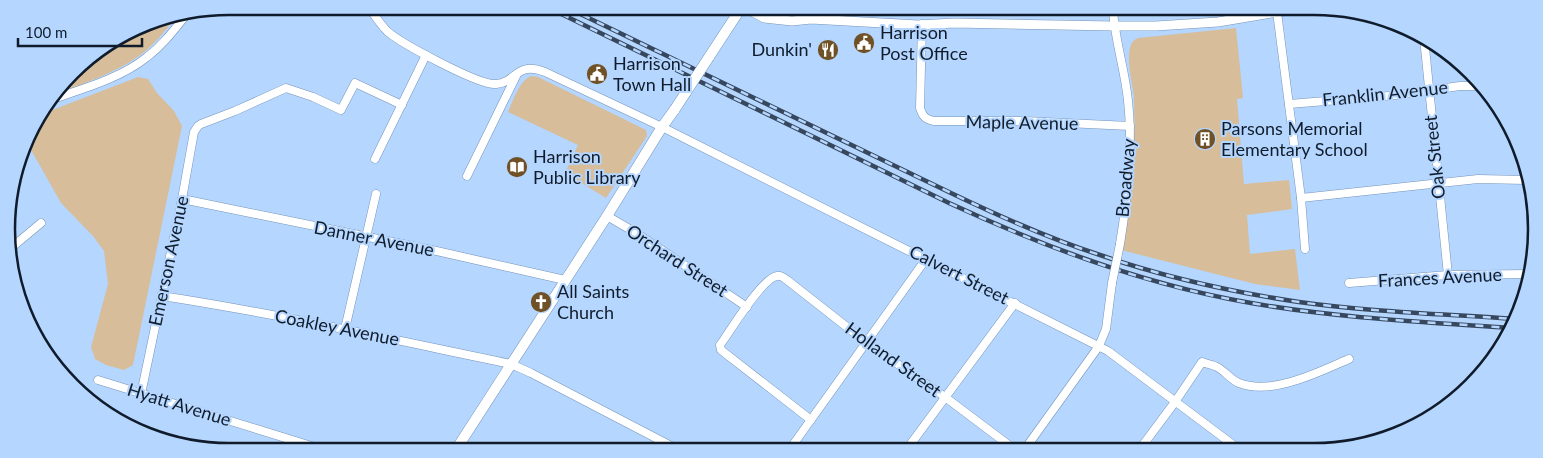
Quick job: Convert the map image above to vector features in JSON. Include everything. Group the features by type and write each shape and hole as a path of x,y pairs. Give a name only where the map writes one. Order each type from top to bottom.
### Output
{"main road":[{"path":"460,443 607,216 662,126 736,15"}],"street":[{"path":"374,15 387,31 426,55 480,82 499,84 518,72"},
{"path":"759,15 764,18 792,21 811,19 893,24 971,23 1114,26 1156,26 1218,22 1259,15"},
{"name":"Broadway","path":"1029,443 1099,346 1106,328 1120,244 1127,184 1130,126 1128,100 1113,15"},
{"path":"1277,15 1301,198 1305,249"},
{"path":"62,96 137,65 157,49 182,20"},
{"name":"Maple Avenue","path":"922,24 920,108 926,120 1024,121 1130,126"},
{"name":"Oak Street","path":"1425,46 1448,275"},
{"path":"375,160 426,55"},
{"name":"Calvert Street","path":"518,72 530,68 545,72 662,126 1099,346 1231,443"},
{"path":"467,176 518,72"},
{"name":"Emerson Avenue","path":"141,394 196,128 201,124 236,112 286,88 313,97 341,110 355,83 402,106"},
{"name":"Franklin Avenue","path":"1289,104 1388,96 1460,86 1473,86"},
{"path":"1301,198 1478,179 1522,180"},
{"path":"345,329 376,194"},
{"name":"Danner Avenue","path":"182,199 432,250 565,280"},
{"name":"Orchard Street","path":"607,216 638,234 747,307"},
{"path":"15,244 41,223"},
{"path":"794,443 926,259"},
{"name":"Frances Avenue","path":"1349,283 1448,275 1523,274"},
{"name":"Holland Street","path":"747,307 765,283 772,277 779,275 866,342 1006,443"},
{"name":"Coakley Avenue","path":"162,296 345,329 511,364 665,443"},
{"path":"911,443 1015,303"},
{"path":"747,307 720,345 721,350 811,420"},
{"path":"1145,443 1176,402 1202,362 1217,367 1237,382 1256,388 1290,382 1349,359"},
{"name":"Hyatt Avenue","path":"98,380 302,443"}],"shaded area":[{"path":"172,22 155,43 131,62 67,90 88,68 110,51 147,31"},
{"path":"1236,28 1243,98 1237,99 1244,184 1289,180 1292,209 1247,215 1250,254 1295,249 1300,290 1255,284 1121,250 1134,131 1134,98 1129,65 1130,48 1133,42 1138,38"},
{"path":"531,76 538,77 646,130 647,136 606,198 565,173 578,145 508,112 523,82"},
{"path":"138,77 148,79 157,93 174,111 182,126 133,365 124,370 106,365 95,359 91,347 108,284 104,251 93,236 61,203 30,149 51,111"}],"railway":[{"path":"563,15 949,203 1022,235 1097,263 1173,286 1251,303 1381,319 1504,327"},
{"path":"582,15 971,203 1081,249 1149,270 1249,294 1326,305 1509,319"}],"place":[{"name":"Harrison Post Office","path":"864,43"},
{"name":"Dunkin'","path":"828,50"},
{"name":"Harrison Town Hall","path":"597,74"},
{"name":"Parsons Memorial Elementary School","path":"1205,139"},
{"name":"Harrison Public Library","path":"517,167"},
{"name":"All Saints Church","path":"541,302"}]}
